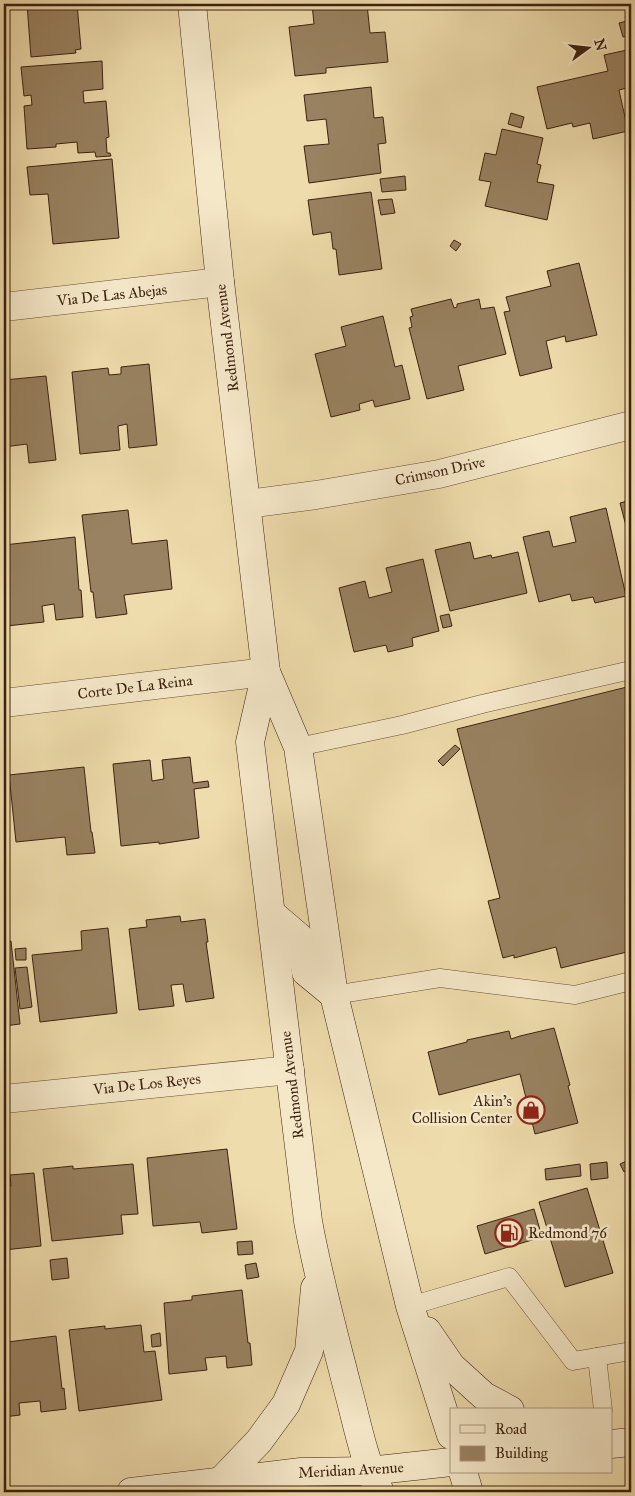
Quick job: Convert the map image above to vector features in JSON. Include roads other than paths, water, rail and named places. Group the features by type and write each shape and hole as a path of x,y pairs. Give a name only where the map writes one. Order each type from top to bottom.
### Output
{"street":[{"name":"Redmond Avenue","path":"192,4 220,282 266,672 298,747 334,995 410,1306 450,1432"},
{"name":"Via De Las Abejas","path":"4,307 220,282"},
{"name":"Crimson Drive","path":"247,504 316,495 440,474 631,425"},
{"name":"Redmond Avenue","path":"266,672 250,742 308,1221 317,1269 374,1481"},
{"name":"Corte De La Reina","path":"4,703 266,672"},
{"path":"272,914 300,938 306,972 334,995"},
{"name":"Via De Los Reyes","path":"4,1099 290,1070"},
{"path":"220,1482 259,1441 286,1404 309,1351 317,1269"},
{"path":"410,1306 451,1366 484,1396 506,1408"},
{"path":"612,1444 631,1442"},
{"name":"Meridian Avenue","path":"131,1492 301,1472 374,1481 450,1462"},
{"path":"464,1474 469,1492"}],"lane":[{"path":"298,747 402,725 482,704 631,670"},
{"path":"334,995 440,978 575,995 631,981"},
{"path":"410,1306 509,1276 573,1361 631,1351"},
{"path":"597,1357 603,1408"}],"place":[{"name":"Akin's Collision Center","path":"531,1110"},
{"name":"Redmond 76","path":"509,1233"}]}
